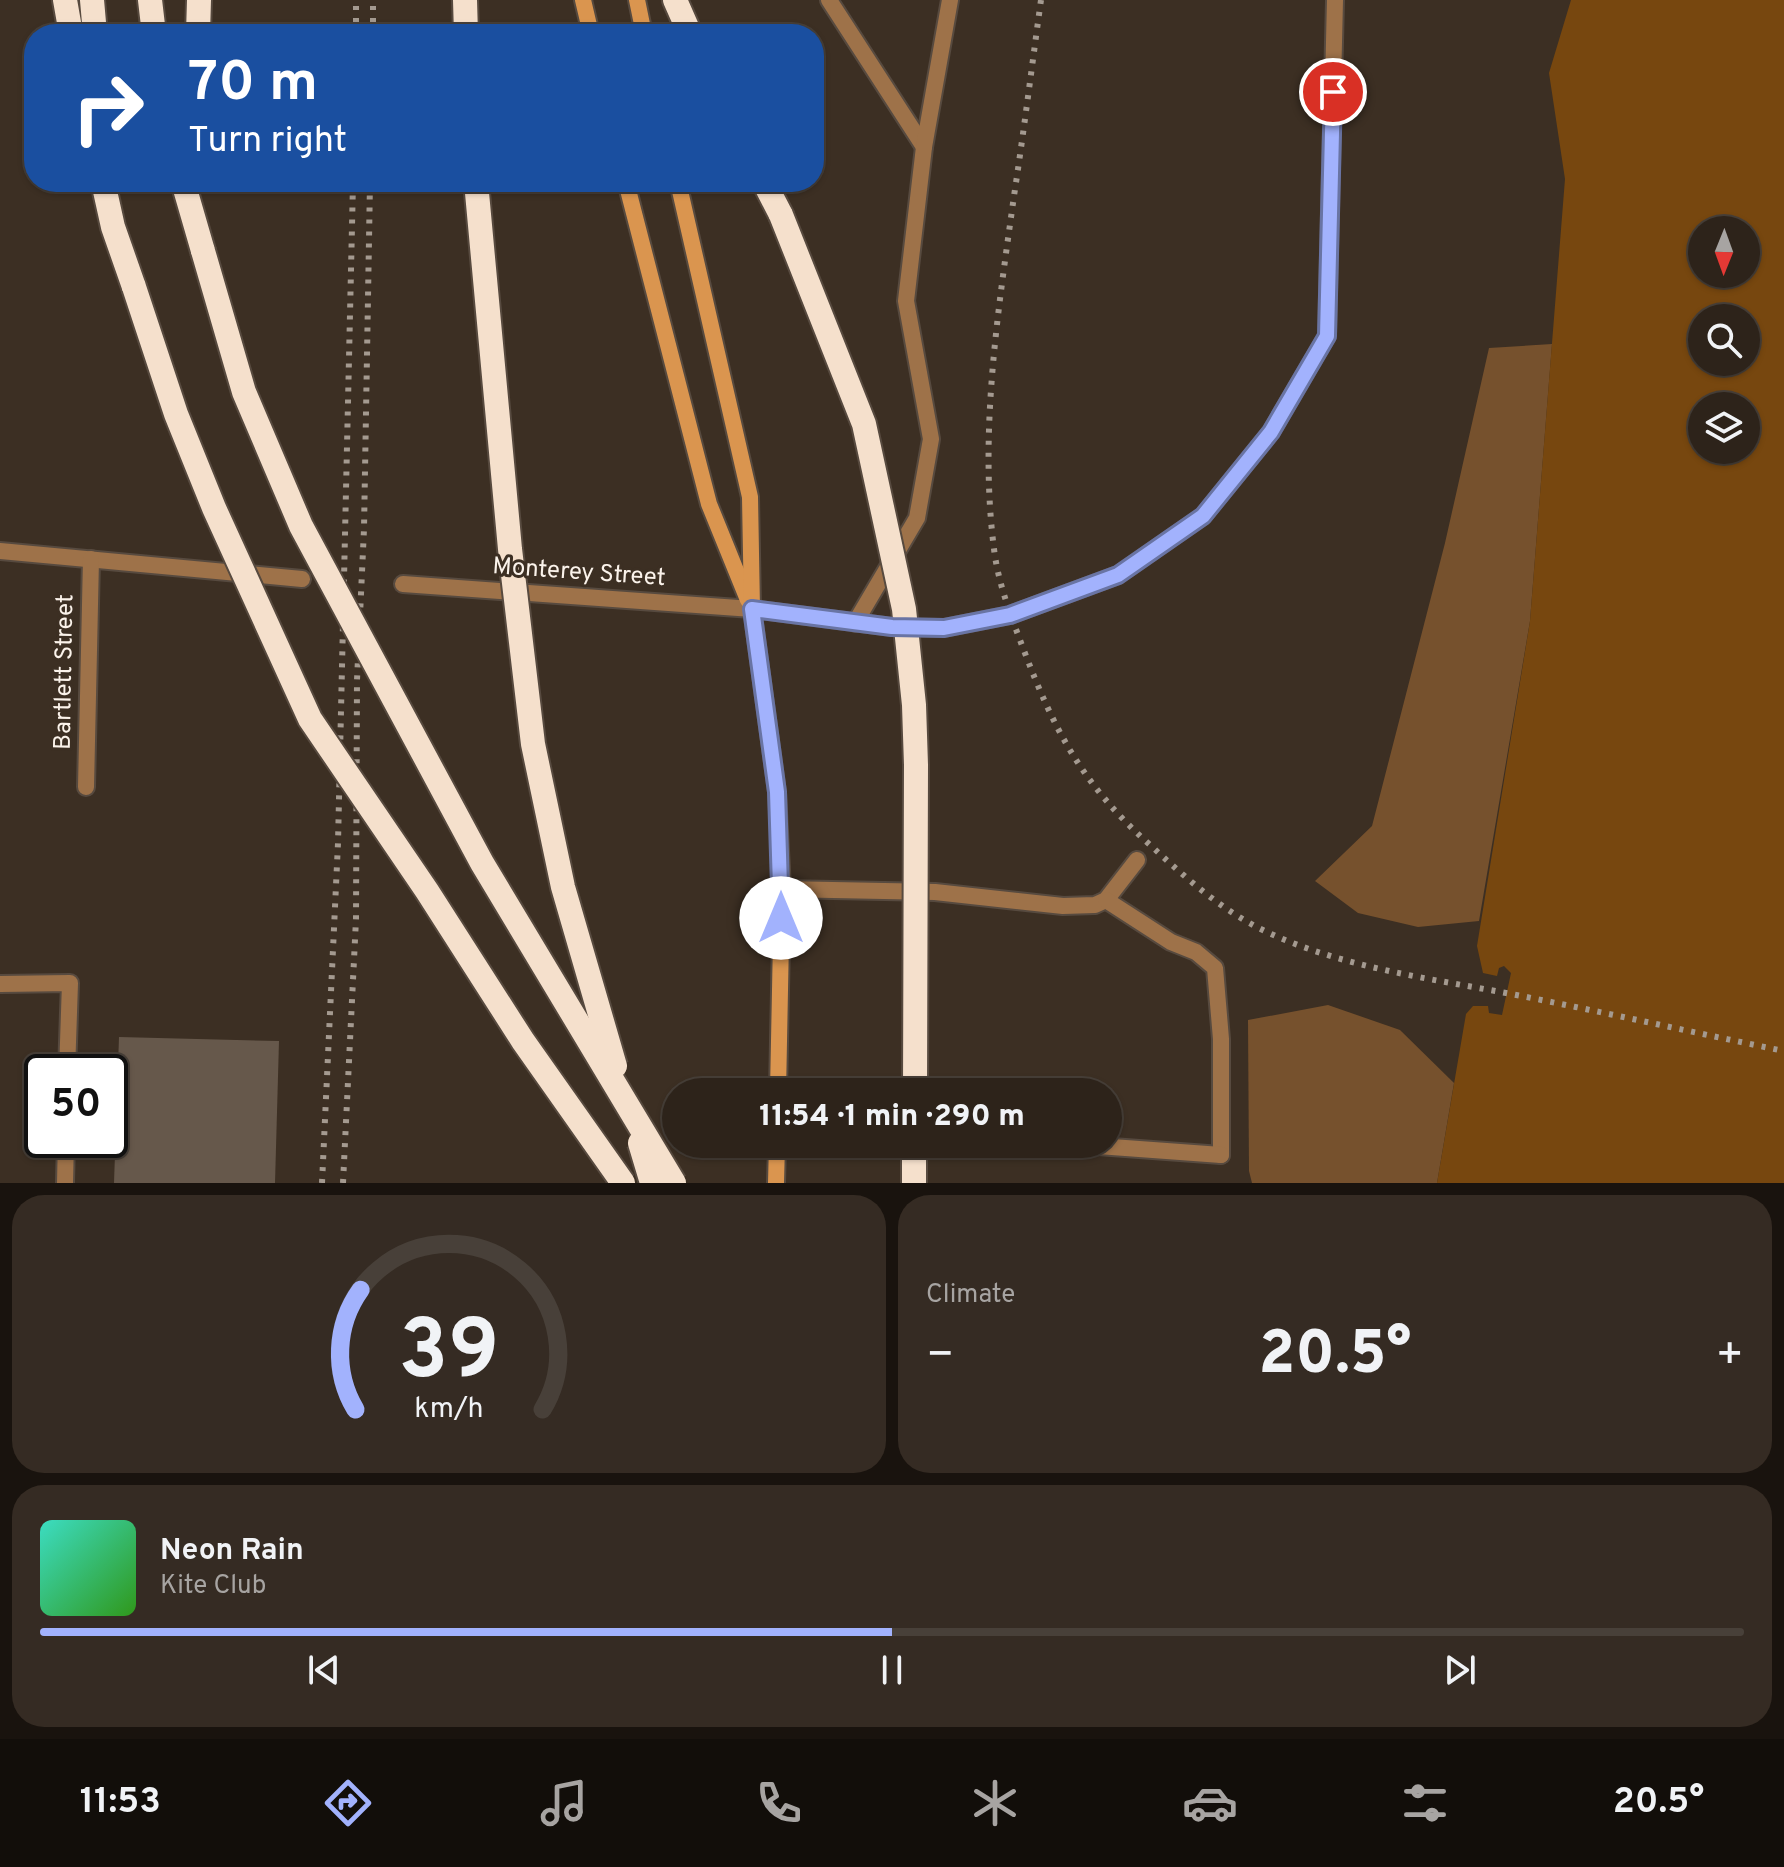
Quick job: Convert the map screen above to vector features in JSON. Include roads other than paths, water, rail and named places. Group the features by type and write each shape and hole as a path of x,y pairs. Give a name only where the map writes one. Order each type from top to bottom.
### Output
{"highway":[{"path":"65,0 69,24"},
{"path":"92,0 94,24"},
{"path":"150,0 153,24"},
{"path":"198,24 199,0"},
{"path":"465,0 466,24"},
{"path":"675,0 686,24"},
{"path":"105,192 113,227 176,414 214,508 310,719 427,891 523,1041 623,1183"},
{"path":"119,192 134,287"},
{"path":"186,192 244,392 301,526 482,863 674,1183"},
{"path":"200,192 203,251"},
{"path":"477,192 510,549 533,744 563,887 594,999 652,1183"},
{"path":"769,192 864,424 904,609 914,705 916,765 915,1078"},
{"path":"914,1158 914,1183"}],"main road":[{"path":"583,0 589,24"},
{"path":"637,0 642,24"},
{"path":"629,192 709,504 752,609"},
{"path":"680,192 750,497 752,609 777,792 782,889 778,1078"},
{"path":"776,1183 777,1158"}],"street":[{"path":"829,0 924,147"},
{"path":"855,623 917,518 931,439 906,301 924,147 950,0"},
{"name":"Monterey Street","path":"403,584 752,609 892,627 944,628 1010,615 1118,575 1203,516 1271,432 1327,336 1335,0"},
{"path":"0,551 302,579"},
{"name":"Bartlett Street","path":"86,787 91,559"},
{"path":"782,889 935,892 1063,906 1095,905 1106,900 1137,860"},
{"path":"1106,900 1171,942 1196,952 1215,968 1221,1039 1221,1155 1122,1148"},
{"path":"0,984 70,983 68,1054"},
{"path":"65,1183 66,1158"}],"railway":[{"path":"356,0 356,24"},
{"path":"373,0 373,24"},
{"path":"1041,0 992,372 990,505 996,562 1014,624 1046,705 1088,777 1126,822 1206,893 1252,925 1297,945 1385,970 1784,1051"},
{"path":"322,1183 338,843 353,192"},
{"path":"343,1183 356,919 357,680 364,529 370,192"}]}
